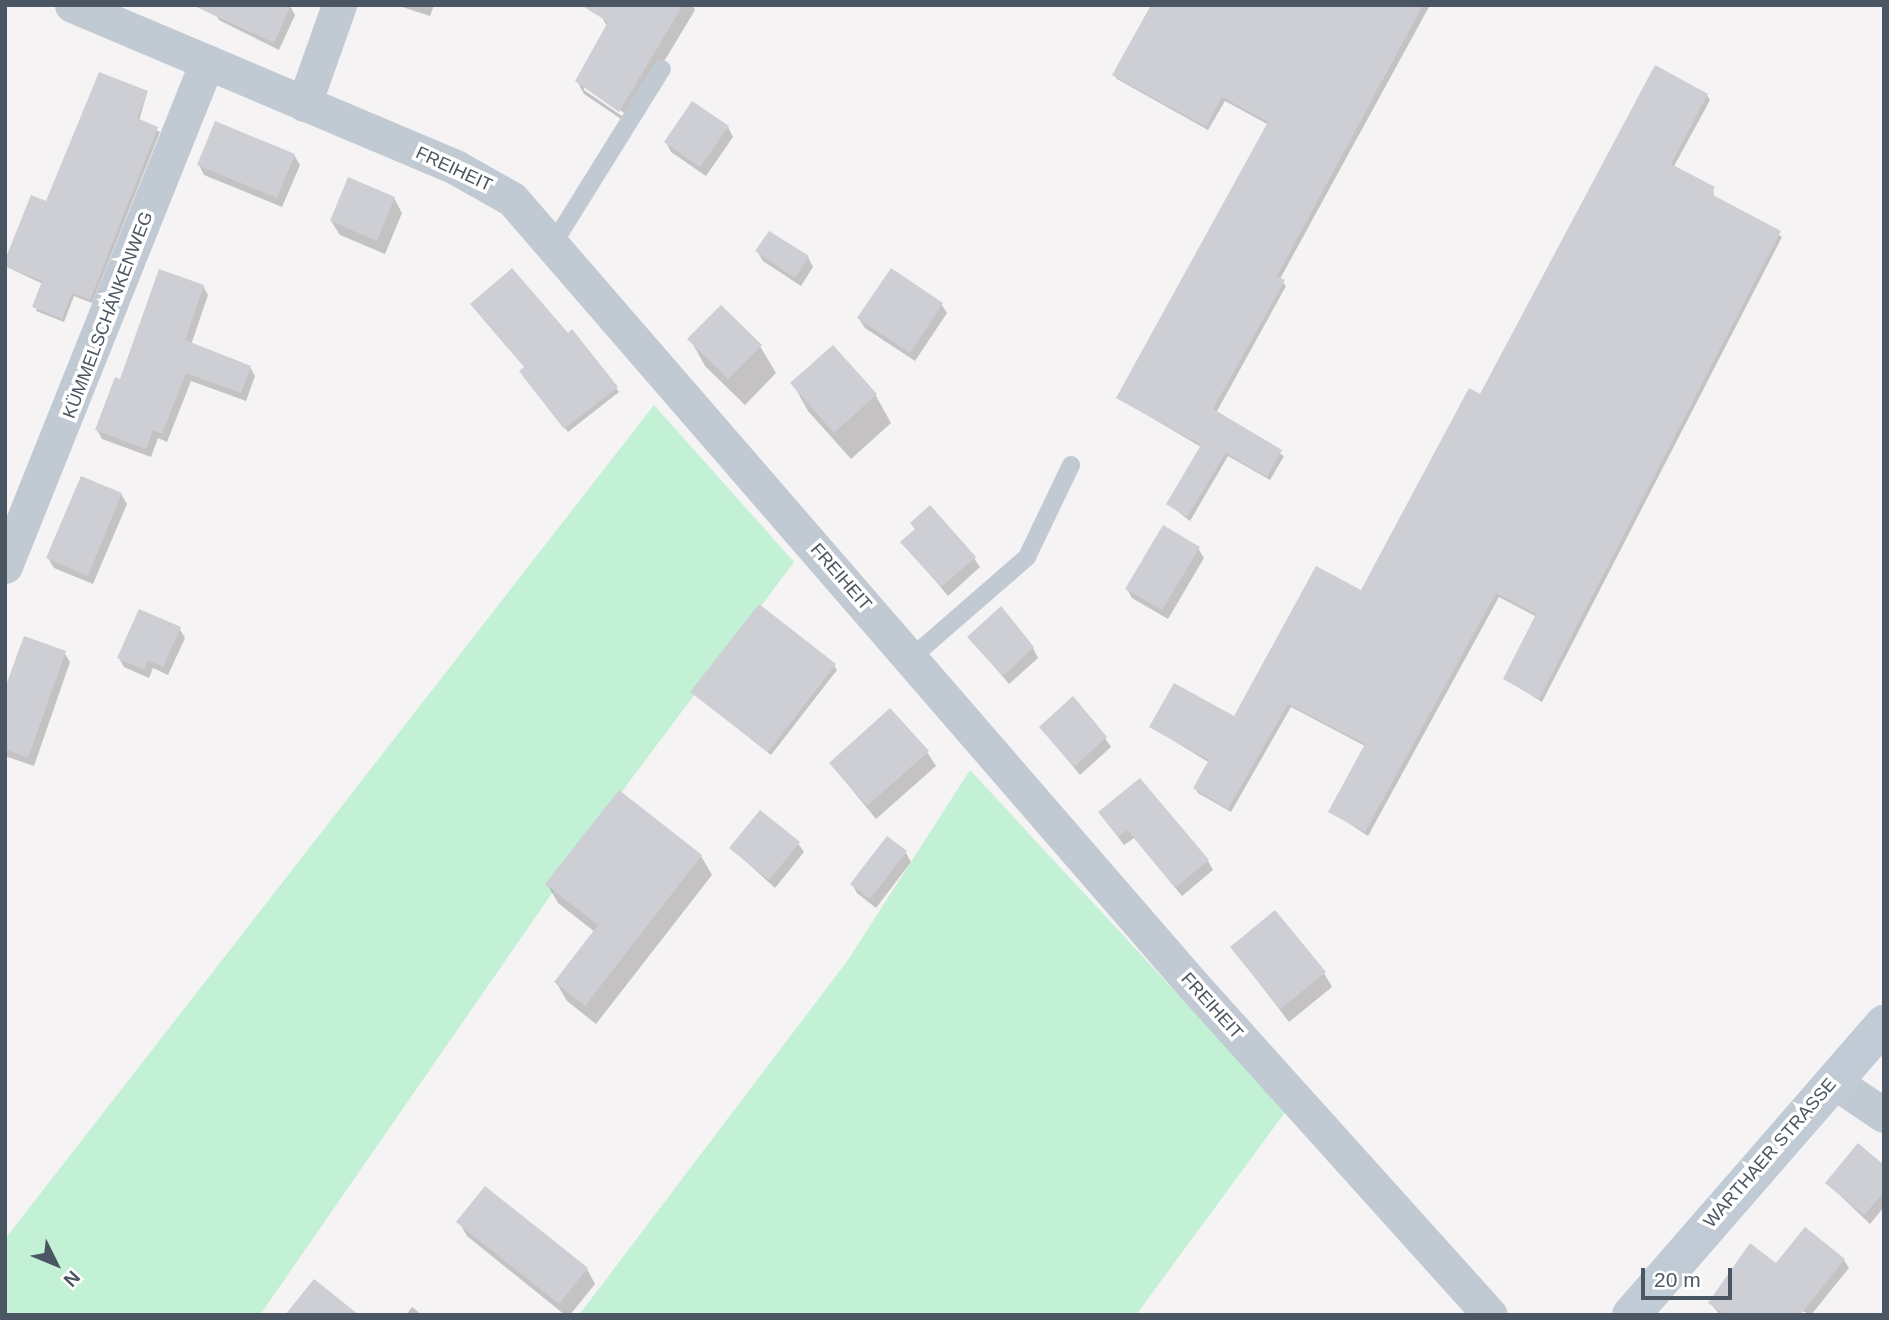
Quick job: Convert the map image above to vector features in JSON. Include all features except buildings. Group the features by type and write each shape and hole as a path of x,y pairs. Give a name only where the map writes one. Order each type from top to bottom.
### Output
{"street":[{"name":"FREIHEIT","path":"72,5 492,185 553,244 1192,984 1490,1315"},
{"path":"304,104 339,5"},
{"name":"KÜMMELSCHÄNKENWEG","path":"5,566 207,62"},
{"name":"WARTHAER STRASSE","path":"1630,1315 1884,1024"},
{"path":"1833,1081 1884,1115"}],"lane":[{"path":"553,244 662,69"},
{"path":"911,658 1027,556 1071,465"}],"green space":[{"path":"654,405 794,562 629,782 260,1315 5,1315 5,1239"},
{"path":"970,770 1286,1111 1136,1315 579,1315 848,960"}]}
